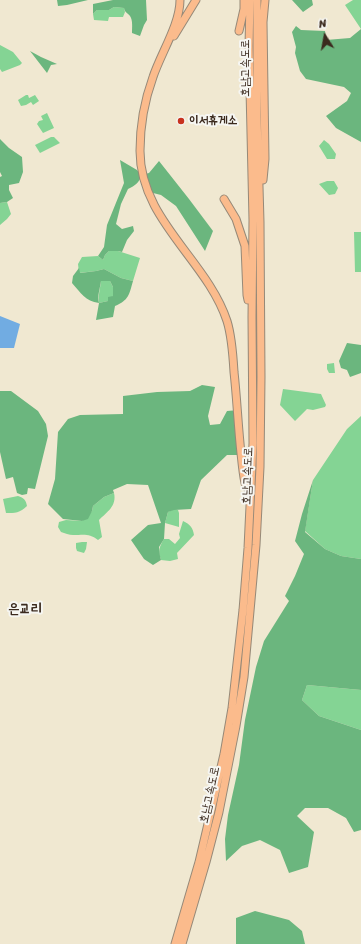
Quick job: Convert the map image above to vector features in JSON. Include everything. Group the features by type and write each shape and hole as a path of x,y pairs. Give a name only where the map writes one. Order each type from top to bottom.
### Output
{"highway":[{"path":"180,0 180,7 173,29 153,77 143,119 140,136 141,168 152,202 163,220 212,288 222,307 233,352 238,426 245,485 251,493"},
{"path":"159,61 196,0"},
{"path":"238,31 244,9 244,0"},
{"name":"호남고속도로","path":"175,944 197,870 224,754 232,708 248,548 253,442 253,220 250,0"},
{"name":"호남고속도로","path":"182,944 219,812 236,726 244,677 256,545 260,467 261,377 260,222 257,115 257,0"},
{"path":"260,222 264,159 263,22 265,0"},
{"path":"224,199 236,219 245,246 247,295 252,316"}],"green space":[{"path":"57,0 88,0 58,6"},
{"path":"113,0 146,0 147,20 140,36 132,33 132,20 124,8 114,7 109,10 97,10 93,14 93,4"},
{"path":"292,0 312,0 313,5 303,12"},
{"path":"353,0 361,0 361,29 345,5"},
{"path":"114,7 124,8 125,12 123,17 109,17 108,21 94,20 93,14 97,10 109,10"},
{"path":"296,26 301,30 325,31 326,40 350,38 361,29 361,142 336,128 326,116 347,101 351,93 344,87 306,79 300,71 295,53 296,47 292,32"},
{"path":"0,45 13,52 22,63 2,72 0,69"},
{"path":"30,51 57,64 51,65 47,73"},
{"path":"28,95 29,98 35,95 39,101 33,105 31,102 21,106 18,100"},
{"path":"47,113 54,128 43,133 37,124 39,121 43,120 41,116"},
{"path":"54,137 60,143 40,153 35,145"},
{"path":"0,139 9,148 22,157 23,172 19,183 9,185 9,190 13,198 7,202 0,203 0,177 2,176 0,172"},
{"path":"324,140 336,154 335,159 327,159 319,146"},
{"path":"120,160 137,170 141,175 137,184 128,189 121,204 116,224 122,229 133,226 134,231 127,240 122,252 109,251 103,260 98,256 104,247 107,225 124,183"},
{"path":"159,161 213,231 205,251 176,206 161,195 149,192 145,174 149,173"},
{"path":"327,181 334,181 338,188 335,194 329,195 319,184"},
{"path":"7,202 11,214 0,225 0,203"},
{"path":"354,232 361,232 361,272 355,272"},
{"path":"109,251 118,251 140,258 133,281 121,278 104,269 79,273 78,264 82,257 98,256 103,260"},
{"path":"79,268 80,273 104,269 121,278 133,281 126,299 115,306 113,317 96,320 99,303 90,300 81,293 72,283 73,276","holes":["101,281 110,281 113,287 113,296 108,297 108,301 99,303 98,300"]},
{"path":"101,281 110,281 113,287 113,296 108,301 99,303 99,295"},
{"path":"347,343 361,345 361,373 350,377 347,370 341,368 339,361"},
{"path":"334,363 335,373 329,373 327,364"},
{"path":"202,385 215,387 208,416 210,425 220,424 227,411 239,410 240,455 227,455 201,480 191,509 174,510 168,512 165,523 164,539 159,547 161,560 153,565 144,559 131,540 148,525 161,523 148,485 127,484 113,490 114,493 104,497 93,506 88,519 82,521 63,519 48,504 55,479 58,432 68,419 80,415 123,414 123,396 157,392 190,391"},
{"path":"283,389 321,394 326,405 325,407 313,410 307,409 295,421 280,405"},
{"path":"0,391 11,391 38,411 46,424 48,436 35,489 28,488 27,494 22,495 17,493 13,477 6,479 0,452"},
{"path":"361,416 361,559 341,556 325,549 305,531 313,480 347,429"},
{"path":"313,480 305,532 325,549 341,556 361,559 361,690 307,685 302,700 319,716 361,730 361,830 354,832 346,818 328,808 305,808 297,816 314,832 308,867 289,873 280,850 260,840 242,846 226,861 225,839 228,815 239,765 245,720 256,667 264,641 289,601 285,596 304,554 295,541"},
{"path":"114,493 115,498 113,505 99,520 102,537 98,540 89,535 72,535 61,532 58,527 59,522 66,520 82,521 92,511 93,506 104,497"},
{"path":"18,496 26,502 27,506 17,512 6,513 3,499"},
{"path":"174,509 178,510 179,513 179,527 165,523 168,512"},
{"path":"183,521 191,526 194,535 177,553 178,559 170,561 161,560 159,552 162,542 164,539 169,539 175,544 180,538 179,534"},
{"path":"87,542 84,553 77,551 76,548 76,543"},
{"path":"307,685 361,690 361,730 319,716 302,700"},
{"path":"255,911 289,920 302,931 305,944 236,944 236,918"}],"water":[{"path":"0,316 20,324 14,348 0,348"}],"place":[{"name":"이서휴게소","path":"181,121"}],"district":[{"name":"은교리","path":"25,609"}]}
